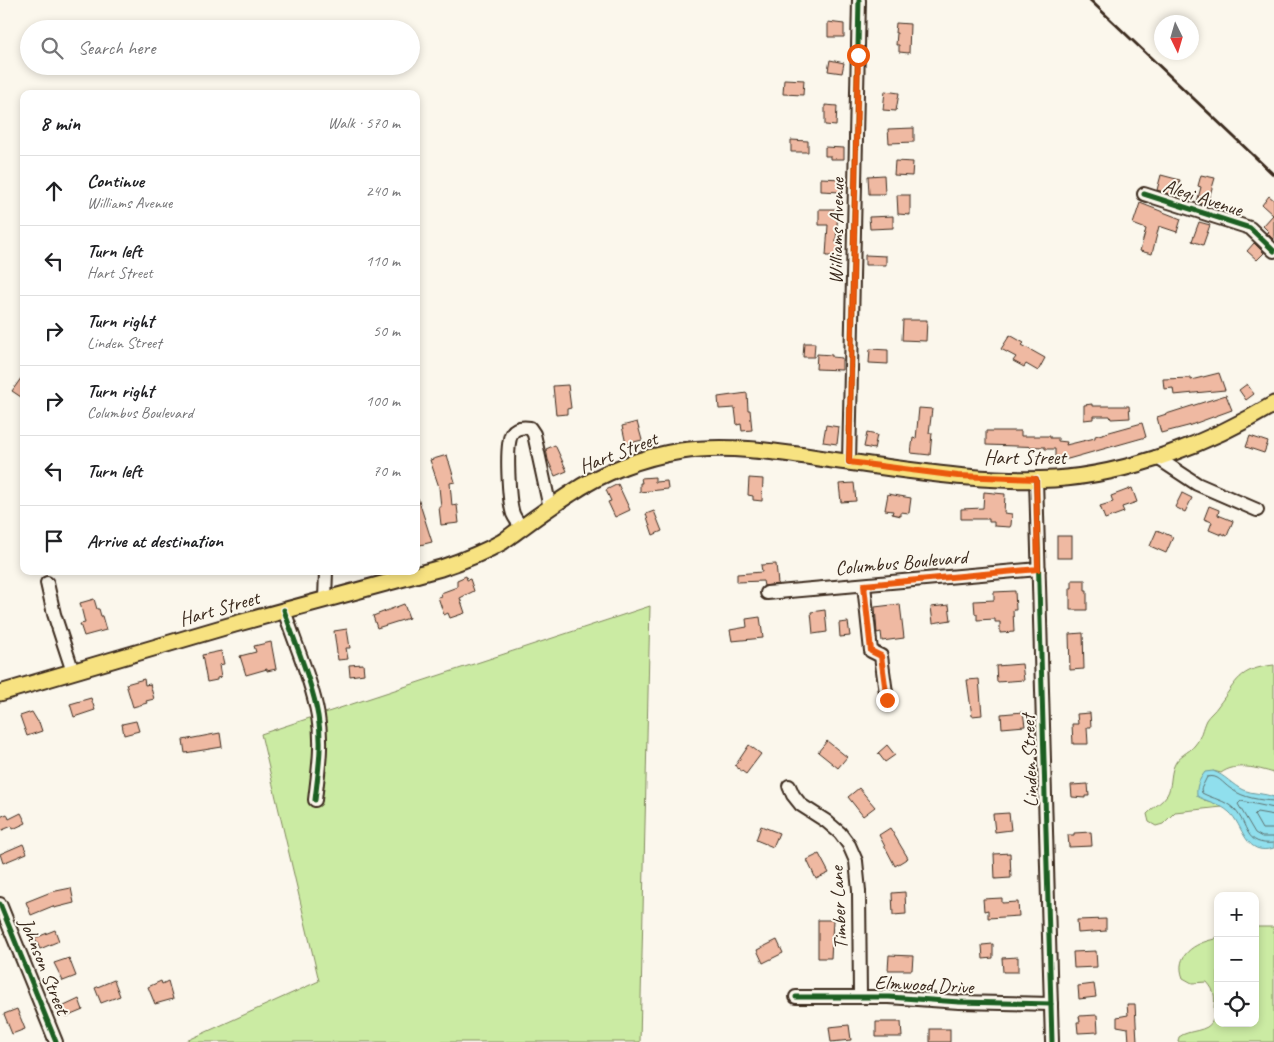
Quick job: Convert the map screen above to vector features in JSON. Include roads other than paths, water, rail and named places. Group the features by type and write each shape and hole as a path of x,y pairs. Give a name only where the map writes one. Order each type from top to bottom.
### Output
{"main road":[{"name":"Hart Street","path":"420,573 455,563 502,542 572,492 601,476 646,459 680,451 711,448 744,449 958,476 1036,479 1094,474 1156,457 1224,431 1274,404"},
{"name":"Hart Street","path":"0,693 284,610 412,575"}],"street":[{"name":"Williams Avenue","path":"849,462 859,0"},
{"name":"Alegi Avenue","path":"1144,194 1250,228 1274,251"},
{"path":"521,528 513,515 509,480 509,443 512,434 517,429 523,427 530,428 534,434 550,508"},
{"path":"1156,457 1197,484 1257,510"},
{"name":"Linden Street","path":"1036,479 1052,1042"},
{"name":"Columbus Boulevard","path":"767,593 1038,569"},
{"path":"325,599 326,575"},
{"path":"47,583 54,614 74,672"},
{"path":"864,585 871,651 881,656 887,700"},
{"path":"284,610 312,691 318,717 320,751 315,800"},
{"name":"Timber Lane","path":"789,786 797,802 826,821 840,833 849,845 856,860 860,890 860,996"},
{"name":"Johnson Street","path":"0,904 56,1042"},
{"name":"Elmwood Drive","path":"796,997 907,997 960,1002 1051,1004"}],"water":[{"path":"1213,771 1243,790 1274,797 1274,848 1264,850 1256,848 1246,838 1229,812 1197,796 1201,778 1205,772"}],"railway":[{"path":"1090,0 1274,175"}]}
